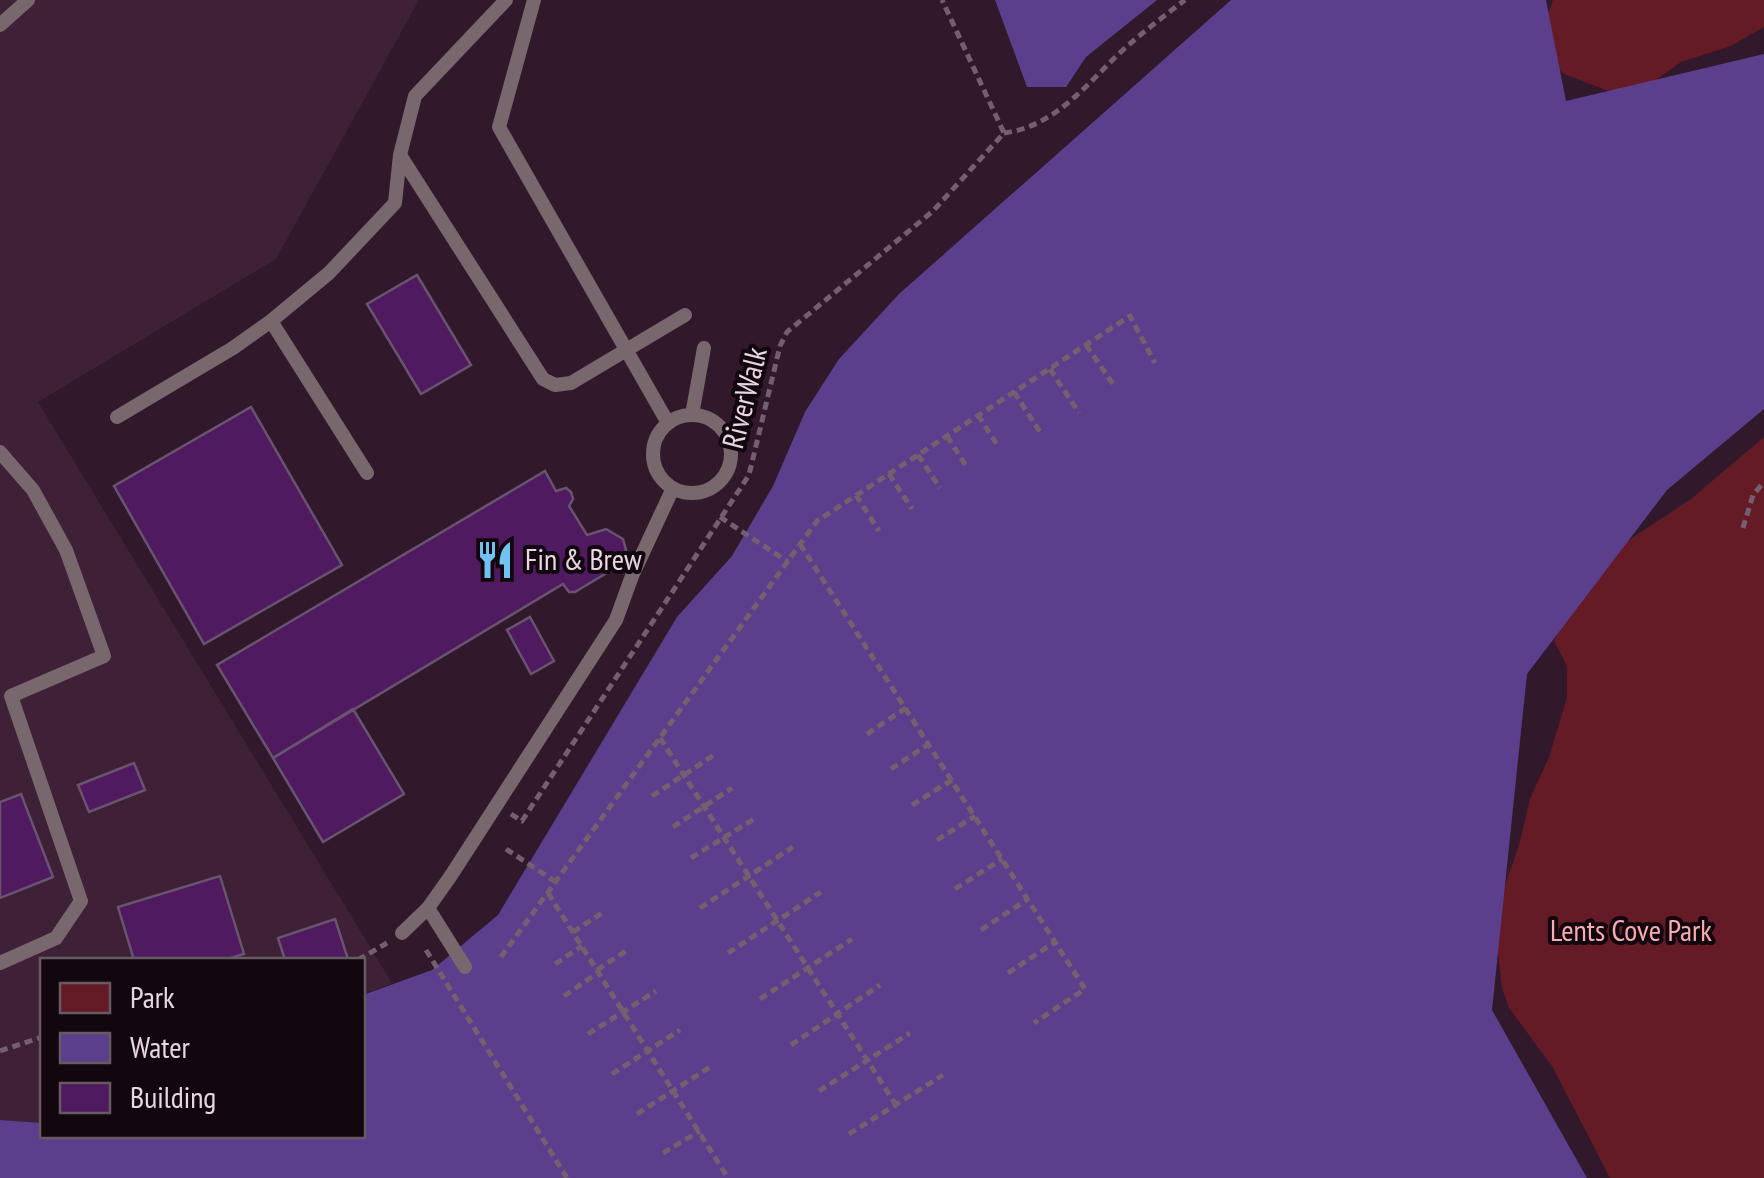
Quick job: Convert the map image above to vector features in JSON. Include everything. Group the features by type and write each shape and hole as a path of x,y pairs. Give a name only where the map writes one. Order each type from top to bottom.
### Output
{"lane":[{"path":"0,25 28,0"},
{"path":"116,417 271,321 329,273 395,203 400,155 415,96 506,0"},
{"path":"534,0 499,127 668,423"},
{"path":"400,155 543,379 556,385 571,383 685,315"},
{"path":"271,321 367,473"},
{"path":"692,415 704,348"},
{"path":"692,415 716,423 731,444 728,470 711,489 698,493 673,488 656,469 653,457 660,432 668,423 692,415"},
{"path":"0,452 33,490 66,550 104,656 10,696 81,900 56,938 0,962"},
{"path":"402,933 428,908 616,620 673,488"},
{"path":"428,908 466,968"}],"path":[{"path":"942,0 1004,132 1027,130 1064,108 1122,51 1185,0"},
{"name":"RiverWalk","path":"497,804 522,821 748,475 775,362 787,332 933,212 1004,132"},
{"path":"502,956 818,521 1130,316 1155,363"},
{"path":"1086,345 1115,387"},
{"path":"1050,369 1078,413"},
{"path":"1014,392 1042,435"},
{"path":"978,416 998,446"},
{"path":"947,436 968,469"},
{"path":"918,455 940,488"},
{"path":"890,474 912,509"},
{"path":"1743,528 1753,495 1764,482"},
{"path":"856,496 878,531"},
{"path":"720,517 788,562"},
{"path":"800,544 1085,989 1034,1022"},
{"path":"867,734 906,708"},
{"path":"660,738 896,1105"},
{"path":"891,769 929,744"},
{"path":"652,796 714,755"},
{"path":"912,805 952,780"},
{"path":"672,827 732,788"},
{"path":"937,840 975,816"},
{"path":"691,858 754,818"},
{"path":"700,908 793,847"},
{"path":"506,849 556,882"},
{"path":"955,889 1002,859"},
{"path":"728,953 822,892"},
{"path":"548,893 728,1178"},
{"path":"981,930 1028,899"},
{"path":"573,932 605,911"},
{"path":"361,958 402,933"},
{"path":"760,998 852,938"},
{"path":"1008,973 1056,942"},
{"path":"555,964 582,946"},
{"path":"564,996 629,949"},
{"path":"426,950 567,1178"},
{"path":"790,1045 880,985"},
{"path":"588,1034 656,991"},
{"path":"612,1074 680,1030"},
{"path":"819,1091 910,1033"},
{"path":"0,1051 40,1038"},
{"path":"637,1114 710,1067"},
{"path":"849,1134 942,1075"},
{"path":"663,1153 700,1131"}],"shaded area":[{"path":"0,0 419,0 276,259 38,402 392,983 365,994 365,958 40,958 40,1123 0,1120"}],"green space":[{"path":"1553,0 1764,0 1764,27 1731,46 1681,62 1635,95 1624,97 1564,74 1555,65 1545,23"},
{"name":"Lents Cove Park","path":"1764,437 1764,1178 1610,1178 1552,1066 1509,1008 1502,988 1496,934 1504,888 1530,799 1549,757 1567,698 1567,666 1554,641 1587,573 1691,499"}],"water":[{"path":"995,0 1157,0 1086,57 1066,87 1027,87"},
{"path":"1231,0 1546,0 1566,101 1764,54 1764,409 1667,490 1527,674 1492,1010 1587,1178 0,1178 0,1120 40,1123 40,1138 365,1138 365,994 432,970 498,915 677,617 732,556 773,486 805,412 839,359 899,294"}],"building":[{"path":"417,275 471,365 421,394 367,304"},
{"path":"251,407 342,565 204,644 114,486"},
{"path":"545,471 556,491 566,488 571,492 569,506 587,535 606,529 623,539 626,550 620,565 575,592 569,592 563,584 273,758 217,665"},
{"path":"530,617 554,661 531,674 507,630"},
{"path":"353,709 404,794 323,842 273,758"},
{"path":"134,763 145,790 89,812 78,785"},
{"path":"21,794 53,877 0,898 0,802"},
{"path":"220,876 244,954 231,958 133,958 118,907"},
{"path":"335,919 348,958 284,958 278,938"}],"place":[{"name":"Fin & Brew","path":"495,560"}]}
